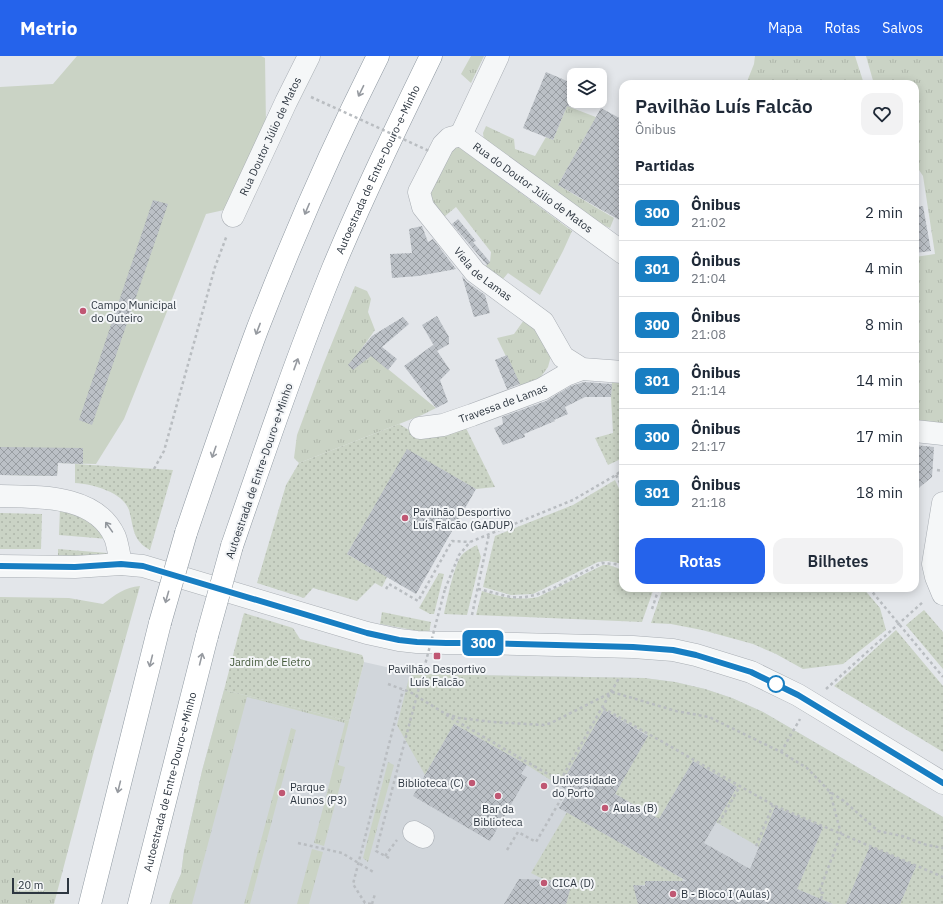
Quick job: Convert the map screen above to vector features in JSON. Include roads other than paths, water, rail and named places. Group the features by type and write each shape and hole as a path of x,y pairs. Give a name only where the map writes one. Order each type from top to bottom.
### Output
{"highway":[{"path":"90,904 160,623 186,533 258,330 283,265 333,149 378,56"},
{"name":"Autoestrada de Entre-Douro-e-Minho","path":"139,904 207,636 232,546 275,420 334,267 381,159 431,56"}],"street":[{"name":"Rua Doutor Júlio de Matos","path":"233,216 309,56"},
{"path":"462,135 498,56"},
{"name":"Rua do Doutor Júlio de Matos","path":"462,135 614,241"},
{"name":"Viela de Lamas","path":"462,135 450,138 443,145 419,192 424,207 475,272 543,322 563,357 582,369 619,372"},
{"name":"Travessa de Lamas","path":"420,428 443,425 472,415 542,389 582,369"},
{"path":"919,431 943,434"},
{"path":"0,496 43,497 56,499 70,502 89,510 96,514 110,528 115,538 121,564"},
{"path":"934,597 936,577 933,564 943,503"},
{"path":"0,566 81,567 121,564 143,566 367,633 399,640 446,643 633,647 673,650 696,655 751,672 798,695 943,783"}],"place":[{"name":"Campo Municipal do Outeiro","path":"83,311"},
{"name":"Pavilhão Desportivo Luís Falcão (GADUP)","path":"405,518"},
{"name":"Pavilhão Desportivo Luís Falcão","path":"437,656"},
{"name":"Biblioteca (C)","path":"472,783"},
{"name":"Universidade do Porto","path":"544,786"},
{"name":"Parque Alunos (P3)","path":"282,793"},
{"name":"Bar da Biblioteca","path":"498,796"},
{"name":"Aulas (B)","path":"605,808"},
{"name":"CICA (D)","path":"544,883"},
{"name":"B - Bloco I (Aulas)","path":"673,894"}],"park label":[{"name":"Jardim de Eletro","path":"270,662"}]}
